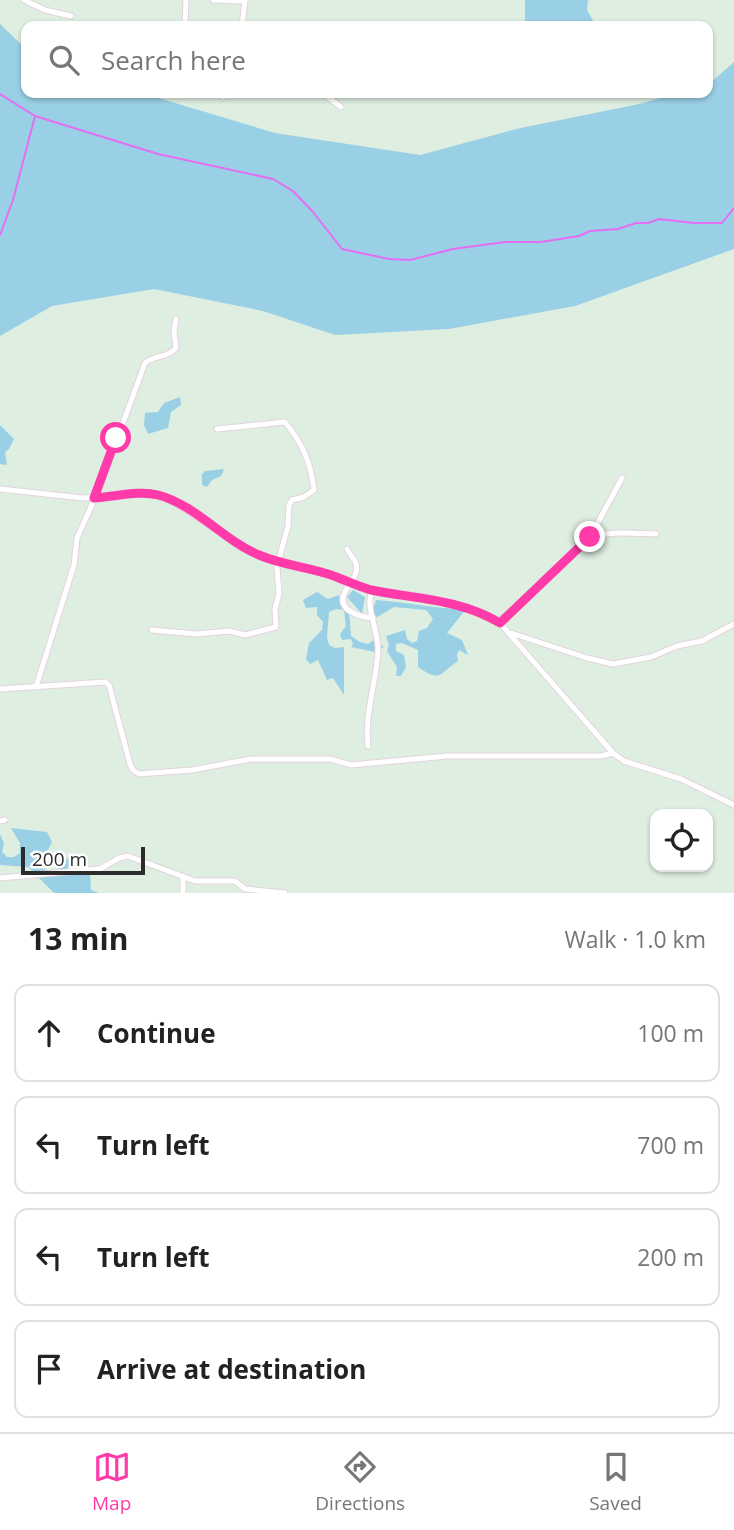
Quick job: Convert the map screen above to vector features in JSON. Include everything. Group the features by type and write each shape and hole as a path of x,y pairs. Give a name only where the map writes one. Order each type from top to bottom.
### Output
{"street":[{"path":"24,0 38,7 71,16"},
{"path":"185,21 186,0"},
{"path":"213,0 245,1 243,21"},
{"path":"329,98 341,107"},
{"path":"36,687 74,565 78,538 145,363 176,348 176,320"},
{"path":"152,630 197,634 229,631 245,635 276,627 278,560 285,547 290,502 304,498 314,490 308,458 297,436 285,422 217,429"},
{"path":"500,623 590,537 622,478"},
{"path":"0,489 60,497 159,495 262,556 331,575 372,590 431,598 469,608 500,623 613,753 624,761 681,779 734,805"},
{"path":"590,537 629,531 656,534"},
{"path":"347,549 356,564 355,577 343,595 347,608 352,614 373,618"},
{"path":"368,746 366,720 372,701 378,649 369,597 372,590"},
{"path":"508,632 613,664 651,657 677,646 702,641 734,624 734,631"},
{"path":"0,689 98,682 108,685 132,770 139,774 192,770 251,759 330,759 351,765 447,756 601,756 613,753"},
{"path":"0,878 100,869 128,856 169,870 183,878 211,883 235,881 245,890 285,893"},
{"path":"183,878 183,893"}],"shaded area":[{"path":"525,0 588,0 587,10 593,21 525,21"},
{"path":"0,24 21,44 21,98 159,98 275,133 420,155 516,129 661,98 713,98 713,81 734,62 734,249 575,306 449,329 335,335 263,311 154,289 52,306 0,336"},
{"path":"180,397 181,405 171,412 168,428 148,434 144,425 145,413 158,412 164,403"},
{"path":"0,425 14,439 5,452 7,465 0,464"},
{"path":"224,469 221,476 212,480 207,487 202,485 202,474 205,471"},
{"path":"353,590 365,597 362,614 347,597"},
{"path":"317,592 328,599 339,595 340,601 349,612 351,636 368,644 374,640 384,647 375,652 351,647 351,639 342,640 340,634 346,626 344,610 329,612 329,645 335,648 344,647 344,695 333,678 327,680 318,660 310,664 306,659 309,643 322,630 323,622 317,615 317,607 306,608 303,600"},
{"path":"376,600 466,609 447,633 462,640 468,655 459,650 458,661 436,676 418,667 418,650 402,643 396,644 396,651 404,655 406,667 401,676 396,676 397,667 387,651 389,645 386,636 405,630 407,639 412,643 417,641 419,631 427,628 433,619 426,610 394,607 374,619"},
{"path":"11,828 47,832 52,842 41,865 47,871 58,870 54,861 65,857 70,860 81,858 90,874 91,890 99,893 54,893 28,867 0,865 0,834 4,843 2,852 7,857 20,853 20,843"}],"waterway":[{"path":"0,94 35,116 158,154 273,179 293,191 342,249 389,259 410,260 453,249 505,242 541,242 659,219 722,223 734,208"},
{"path":"0,235 13,200 35,116"}],"route":[{"path":"116,438 94,498 135,494 159,495 212,526 222,535 262,556 363,587 431,598 469,608 500,623 590,537"}]}
